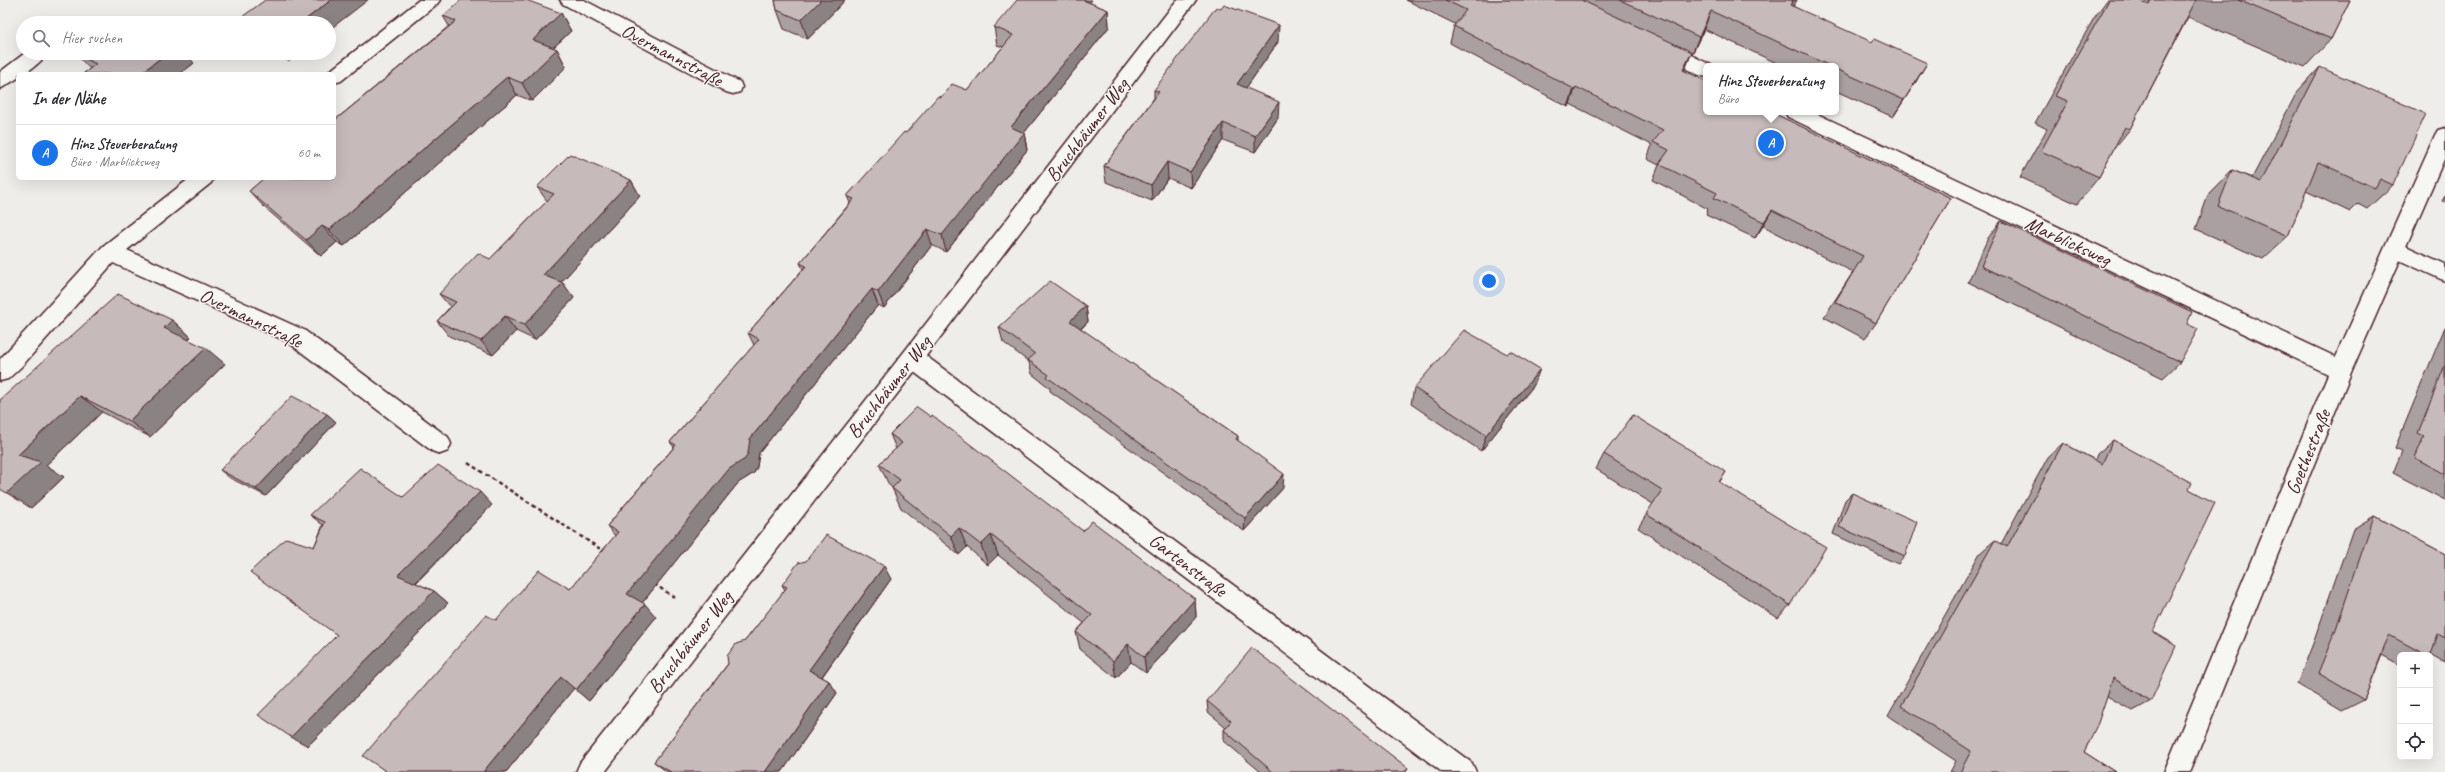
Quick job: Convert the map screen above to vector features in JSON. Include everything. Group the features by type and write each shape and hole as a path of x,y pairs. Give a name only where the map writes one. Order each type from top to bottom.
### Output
{"street":[{"path":"336,74 431,0"},
{"name":"Overmannstraße","path":"569,0 733,87"},
{"name":"Bruchbäumer Weg","path":"589,772 912,358 1186,0"},
{"path":"1642,40 1703,69"},
{"path":"0,82 29,60"},
{"name":"Marblicksweg","path":"1801,115 2342,370"},
{"name":"Goethestraße","path":"2177,772 2342,370 2445,135"},
{"path":"0,372 14,360 110,252 201,180"},
{"path":"2395,249 2445,273"},
{"name":"Overmannstraße","path":"110,252 296,336 440,444"},
{"name":"Gartenstraße","path":"912,358 1464,772"}],"path":[{"path":"440,444 610,555"},
{"path":"648,581 707,619"}],"building":[{"path":"265,0 331,0 310,16 243,16"},
{"path":"461,0 526,0 561,13 533,40 557,49 522,83 507,77 329,230 322,226 306,240 249,191 262,180 336,180 336,119 456,21 443,16"},
{"path":"775,0 821,0 801,20 777,10"},
{"path":"1017,0 1083,0 1108,10 1011,127 1024,133 942,235 927,229 878,292 872,289 750,439 748,453 745,459 729,469 627,594 645,604 576,690 561,677 483,772 387,772 363,756 486,615 496,620 539,570 570,589 618,532 607,526 676,445 670,442 759,339 748,333 806,266 800,263 854,199 847,196 904,132 906,133 938,96 941,97 952,84 967,90 1013,35 994,27"},
{"path":"1445,0 1581,0 1692,52 1683,70 1703,80 1703,115 1777,115 1951,198 1876,323 1835,302 1863,256 1772,210 1764,222 1714,198 1717,193 1659,164 1669,150 1653,142 1663,130 1576,87 1574,89 1454,26 1466,10"},
{"path":"1620,0 1793,0 1790,5 1872,42 1874,39 1927,63 1904,100 1839,70 1839,63 1824,63 1711,11 1699,37"},
{"path":"2109,0 2139,0 2149,4 2151,0 2196,0 2130,129 2125,127 2099,177 2041,151 2068,101 2055,96"},
{"path":"2238,0 2350,0 2331,39"},
{"path":"1224,5 1279,25 1237,84 1279,102 1255,136 1223,123 1190,172 1167,162 1151,185 1104,166 1159,92 1154,90 1216,7 1221,9"},
{"path":"88,60 158,60 143,72 86,72 96,64"},
{"path":"2320,67 2426,114 2393,185 2380,179 2375,188 2318,162 2288,236 2218,206 2232,170 2261,182"},
{"path":"570,154 631,180 543,275 563,283 524,325 505,316 481,341 437,321 456,302 439,294 478,253 490,259 554,194 537,187"},
{"path":"2001,221 2192,312 2187,324 2198,329 2180,362 1981,266"},
{"path":"1050,281 1086,306 1070,321 1238,436 1236,439 1284,474 1245,518 1047,377 1049,375 1028,360 1035,354 999,327"},
{"path":"118,294 172,320 164,328 206,348 129,421 80,396 18,455 41,462 7,493 0,489 0,400"},
{"path":"1464,330 1507,354 1510,351 1540,369 1486,435 1414,388"},
{"path":"2445,365 2445,474 2415,458 2424,436 2418,433"},
{"path":"292,396 327,414 256,489 220,470"},
{"path":"917,407 931,417 932,415 1083,531 1092,521 1195,599 1144,657 1128,644 1113,661 1076,632 1092,615 991,535 981,545 959,528 951,536 892,488 900,480 879,464 902,443 890,434"},
{"path":"1633,415 1726,472 1719,482 1826,547 1790,605 1646,514 1662,490 1604,454"},
{"path":"2113,440 2192,483 2189,489 2215,503 2153,632 2176,646 2151,701 2113,678 2098,723 2084,752 2115,772 1960,772 1971,751 1901,706 1995,540 2007,547 2063,443 2102,464"},
{"path":"438,465 480,492 398,575 434,591 291,737 258,715 337,635 250,572 286,538 314,547 325,522 310,515 360,468 403,497"},
{"path":"1852,493 1917,522 1905,556 1839,527"},
{"path":"2374,516 2445,554 2445,638 2438,634 2432,652 2420,652 2389,635 2364,700 2318,673 2336,629"},
{"path":"826,535 884,566 809,670 829,681 765,772 671,772 654,762 728,664 727,656 736,644 745,641 787,587 782,585 798,563 806,561"},
{"path":"1252,648 1408,768 1405,772 1273,772 1224,730 1231,721 1207,701"}],"place":[{"name":"Hinz Steuerberatung","path":"1771,143"}]}
